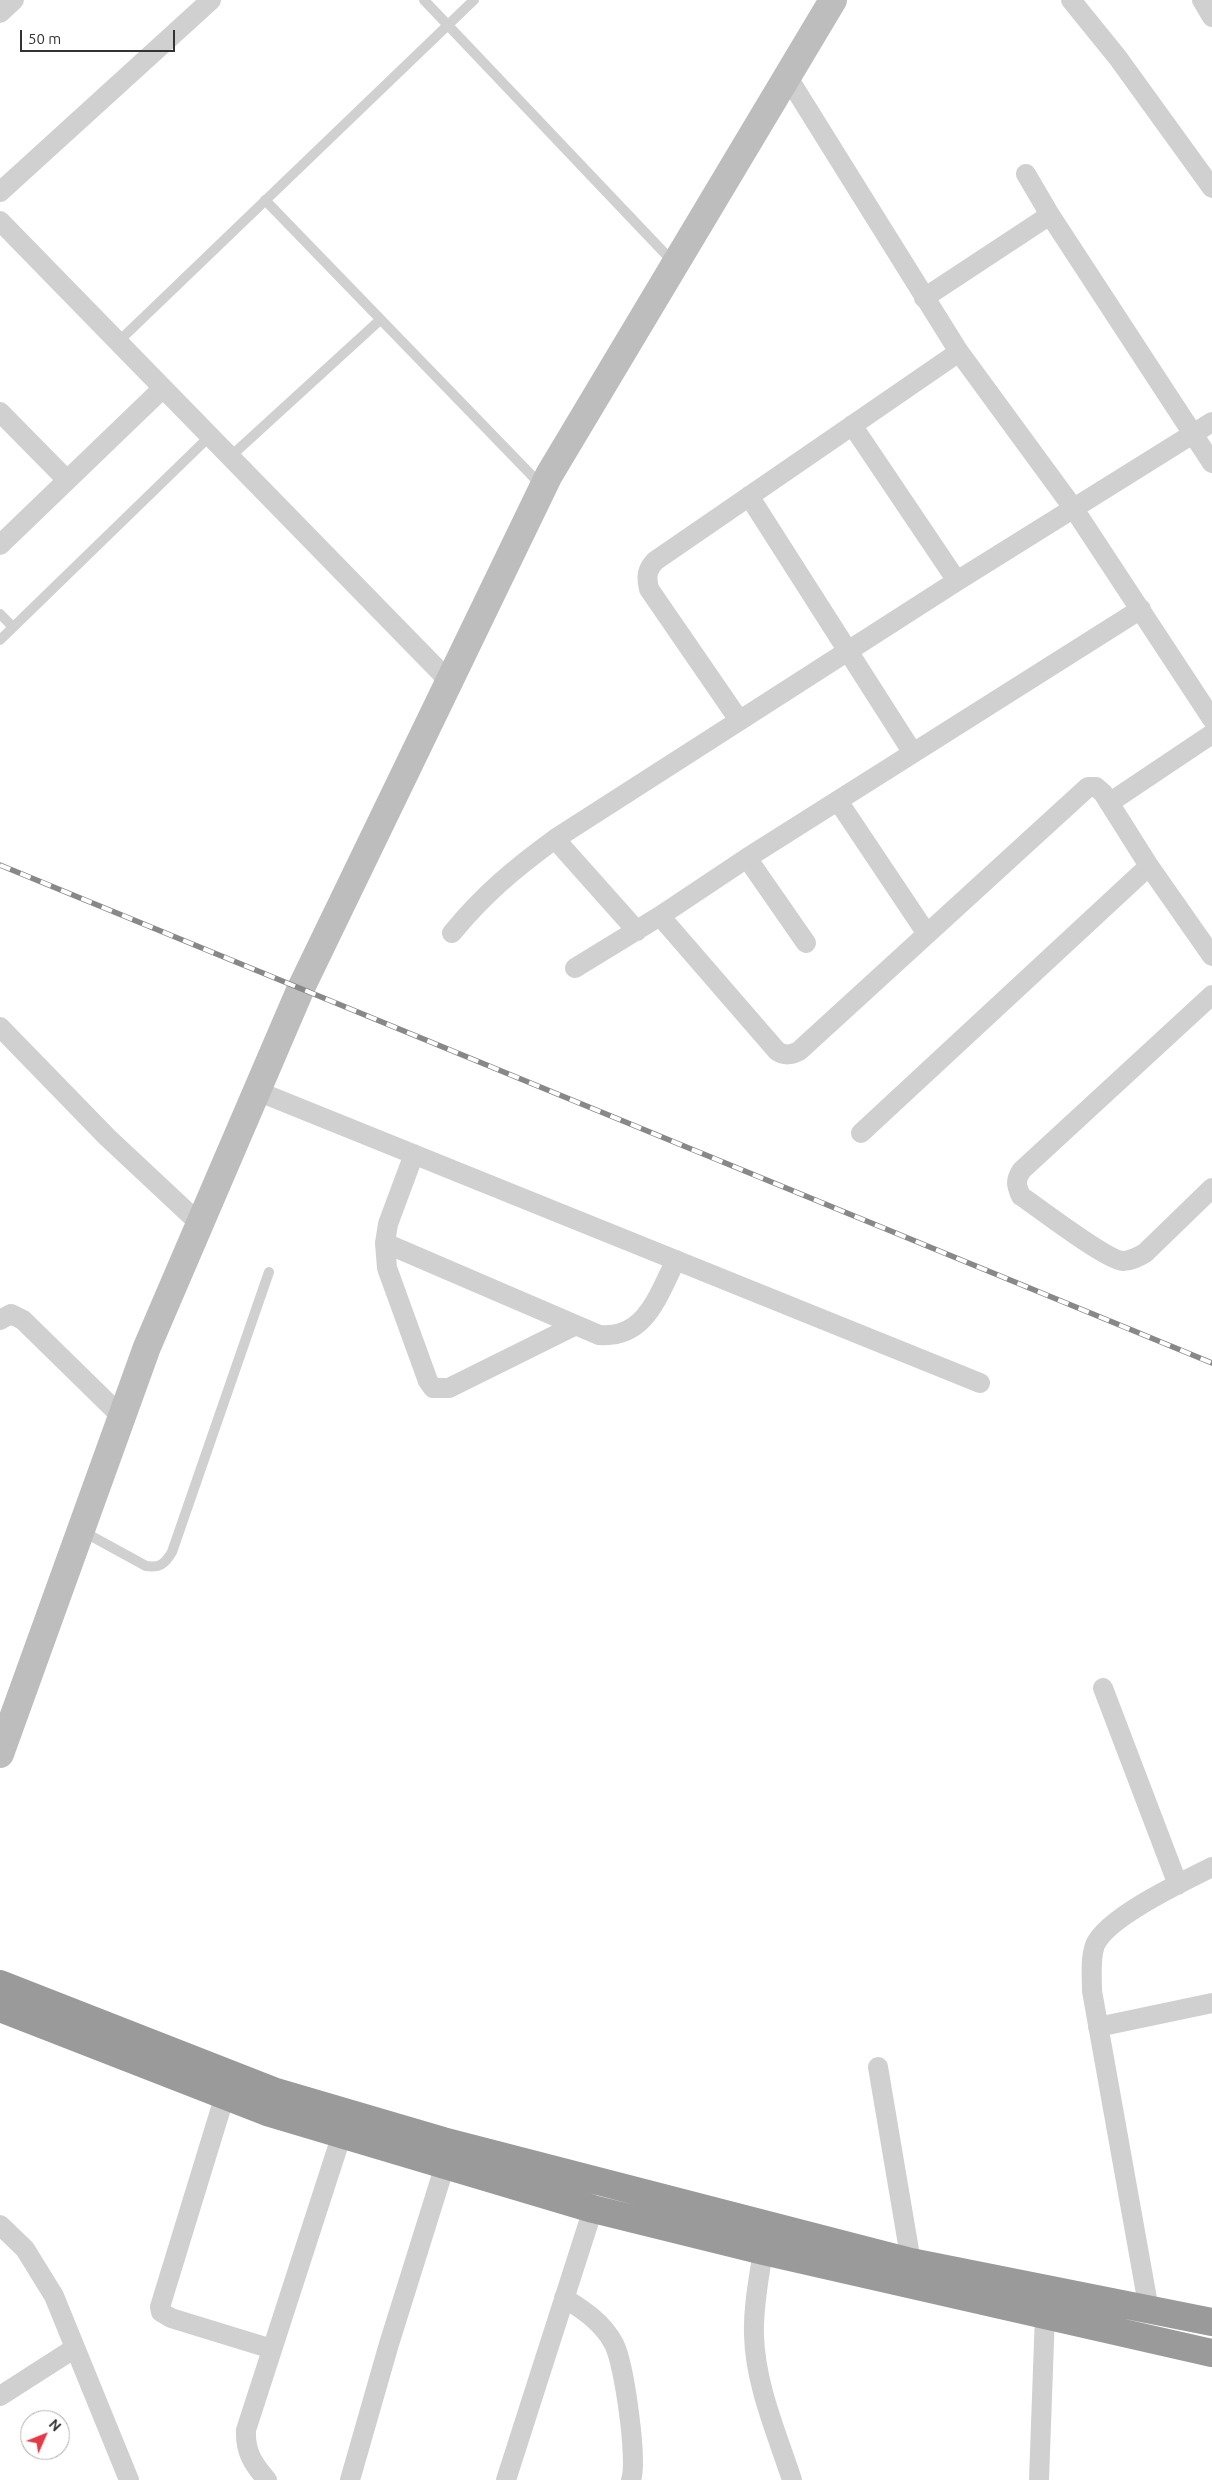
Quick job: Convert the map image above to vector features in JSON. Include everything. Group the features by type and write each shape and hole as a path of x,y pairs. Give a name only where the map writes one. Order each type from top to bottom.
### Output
{"highway":[{"path":"0,1984 276,2092 443,2141 617,2188 911,2262 1212,2322"},
{"path":"0,2008 267,2112 593,2209 1046,2314 1208,2354"}],"main road":[{"path":"0,1754 147,1347 301,988 544,487 833,0"}],"street":[{"path":"0,13 14,0"},
{"path":"0,192 211,0"},
{"path":"1071,0 1209,176"},
{"path":"1202,0 1212,17"},
{"path":"787,76 958,352 1074,509 1212,719"},
{"path":"1026,174 1050,215 1212,463"},
{"path":"924,298 1050,215"},
{"path":"0,221 449,681"},
{"path":"739,720 649,589 648,568 655,560 958,352"},
{"path":"0,545 163,388"},
{"path":"0,412 67,480"},
{"path":"452,933 477,903 512,870 555,839 957,581 1212,422"},
{"path":"852,425 957,581"},
{"path":"749,496 913,753"},
{"path":"575,968 637,931 747,858 1141,609"},
{"path":"1109,803 1212,734"},
{"path":"660,916 777,1051 784,1055 792,1055 799,1051 1079,793 1088,787 1096,788 1103,793 1149,866 1212,956"},
{"path":"838,800 927,934"},
{"path":"555,839 637,931"},
{"path":"747,858 806,943"},
{"path":"861,1133 1149,866"},
{"path":"1212,995 1022,1170 1016,1178 1016,1186 1021,1196 1104,1253 1122,1261 1134,1259 1145,1253 1212,1188"},
{"path":"0,1027 107,1137 200,1224"},
{"path":"257,1091 980,1383"},
{"path":"414,1154 388,1224 385,1242 387,1268 428,1381 433,1388 449,1388 576,1325"},
{"path":"385,1242 598,1335 614,1337 630,1330 644,1319 653,1307 676,1260"},
{"path":"0,1320 11,1314 23,1320 122,1417"},
{"path":"1102,1688 1178,1885"},
{"path":"1149,2310 1092,1991 1096,1945 1117,1920 1212,1867"},
{"path":"1098,2027 1212,2003"},
{"path":"878,2067 911,2262"},
{"path":"225,2096 160,2312 171,2318 272,2349"},
{"path":"267,2480 250,2460 246,2444 246,2430 342,2134"},
{"path":"350,2480 388,2344 445,2165"},
{"path":"506,2480 593,2209"},
{"path":"0,2224 25,2250 54,2296 129,2480"},
{"path":"764,2250 756,2300 754,2335 759,2372 792,2480"},
{"path":"564,2298 588,2313 605,2331 615,2346 620,2363 633,2448 634,2472 631,2480"},
{"path":"1039,2480 1046,2314"},
{"path":"0,2396 74,2348"}],"lane":[{"path":"424,0 675,264"},
{"path":"118,342 474,0"},
{"path":"265,200 544,487"},
{"path":"230,457 380,320"},
{"path":"0,640 210,436"},
{"path":"0,614 12,627"},
{"path":"81,1531 146,1566 156,1567 165,1563 172,1552 269,1272"}],"railway":[{"path":"0,865 1212,1363"}]}
